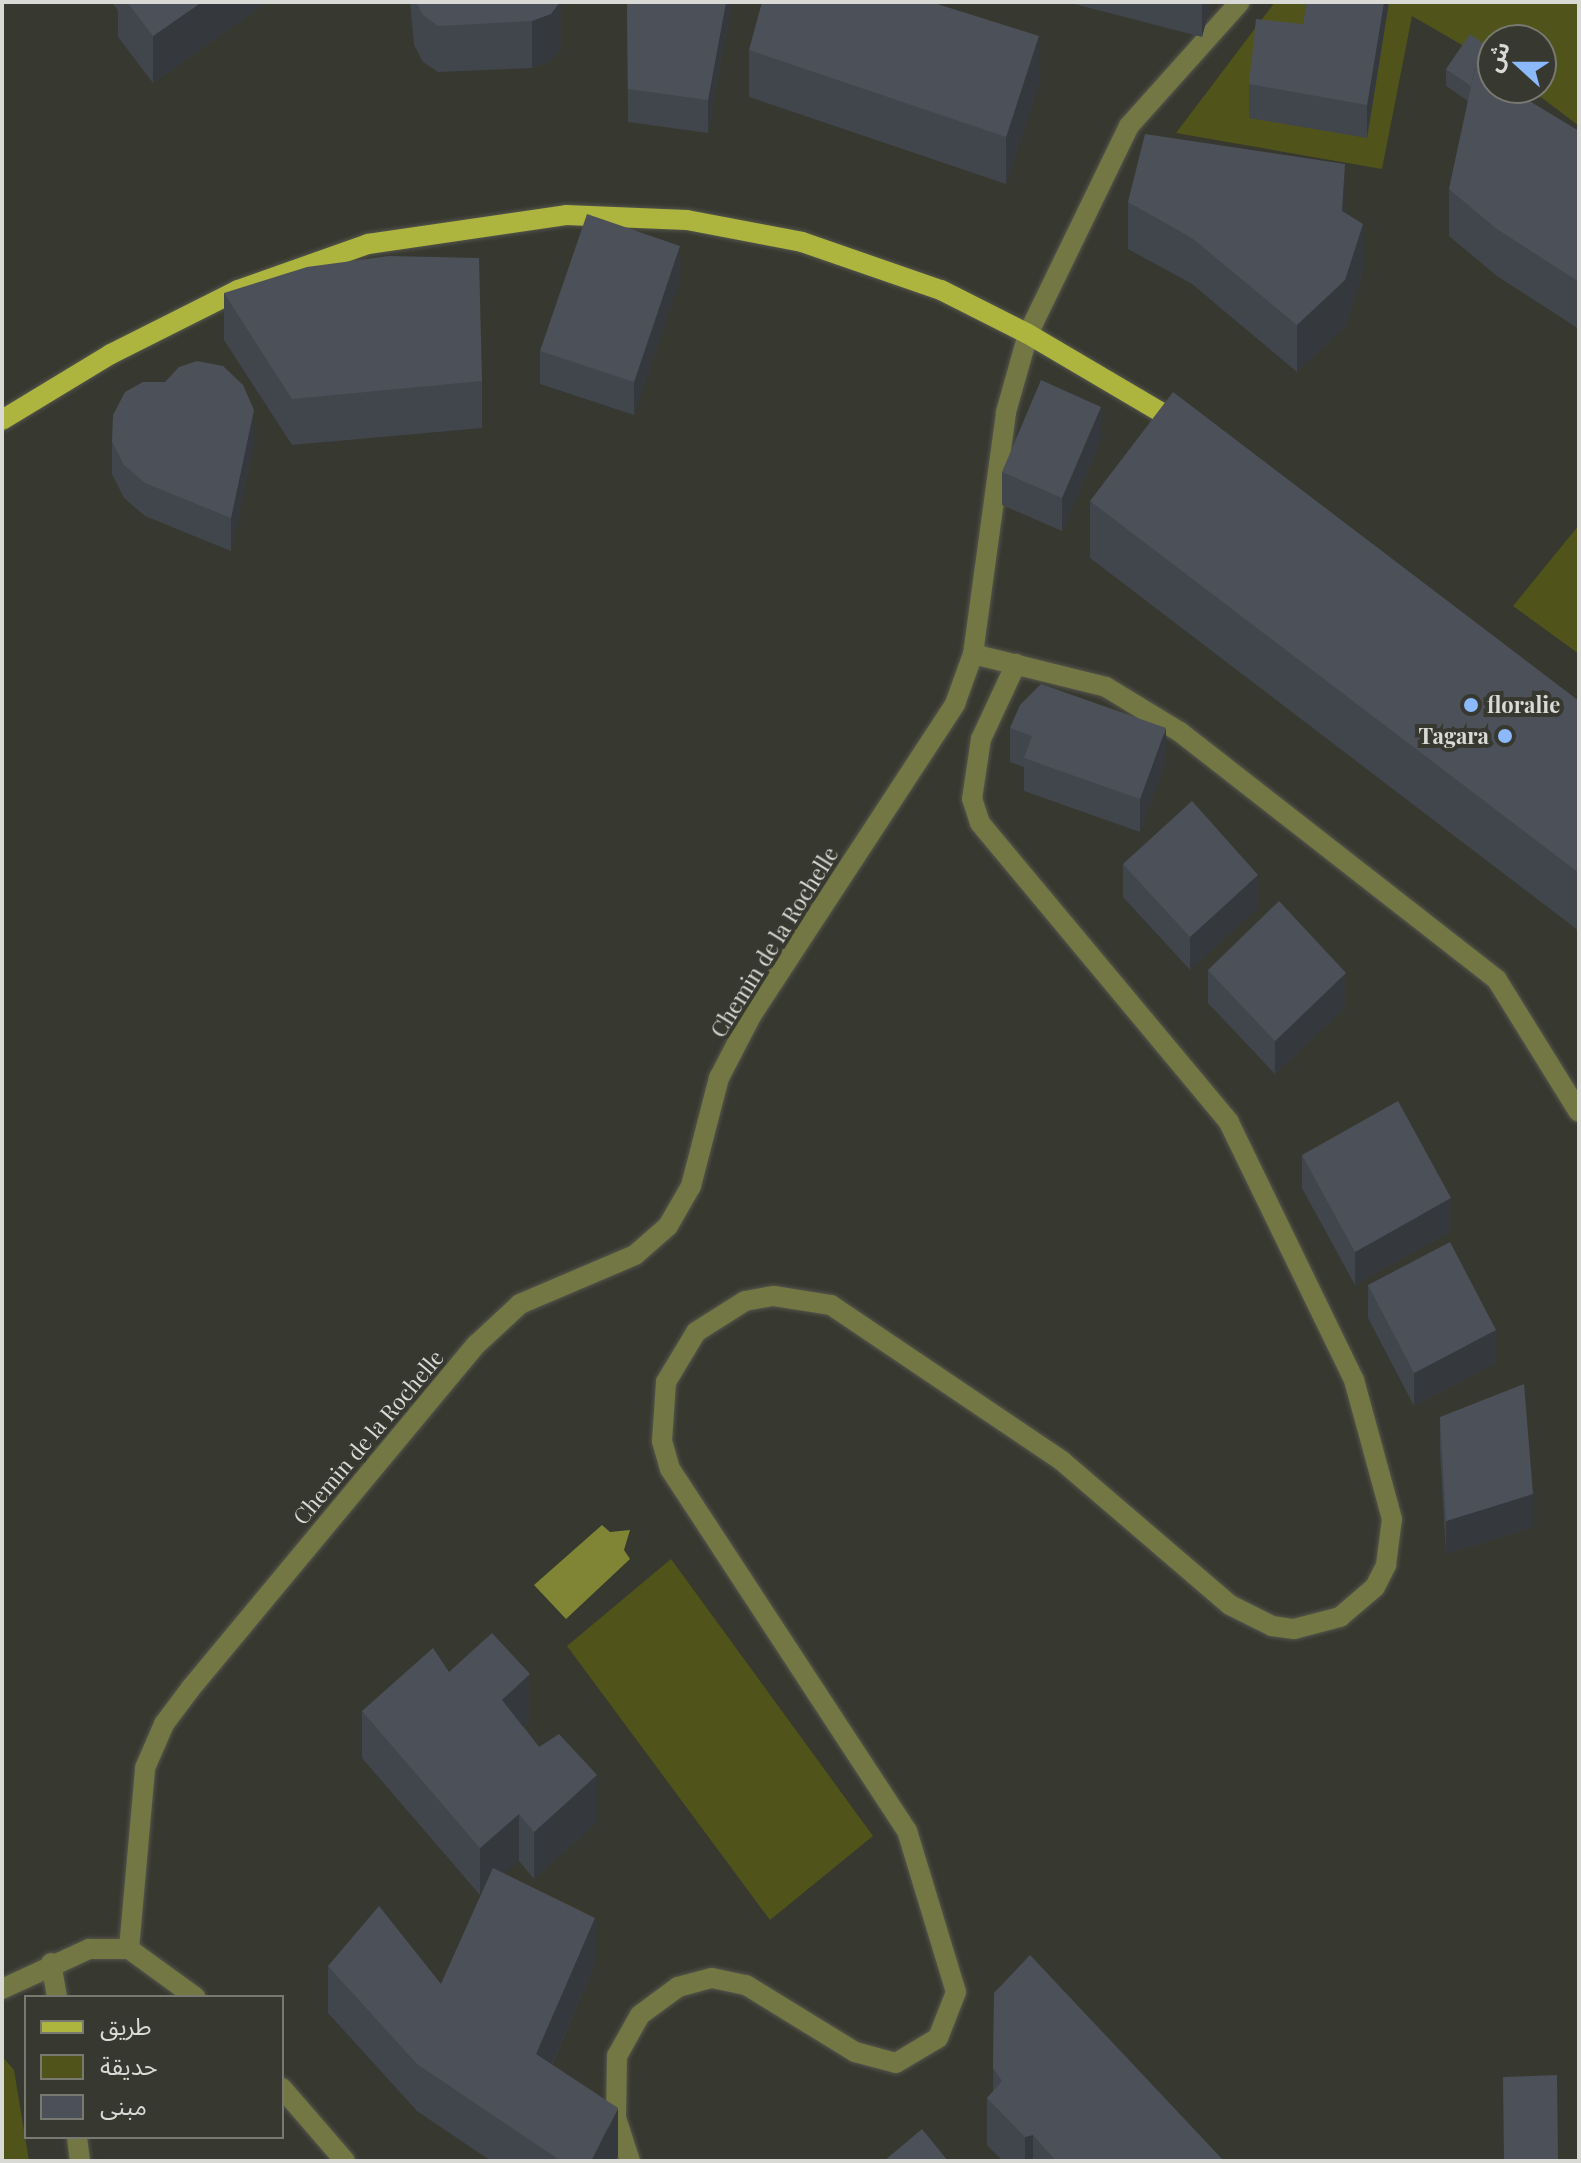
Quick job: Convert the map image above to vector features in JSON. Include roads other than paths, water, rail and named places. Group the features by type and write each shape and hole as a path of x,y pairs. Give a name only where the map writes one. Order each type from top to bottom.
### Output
{"main road":[{"path":"2,420 111,354 238,290 368,244 566,215 687,220 802,242 941,290 1028,334 1199,435"}],"street":[{"name":"Chemin de la Rochelle","path":"129,1949 145,1768 164,1724 477,1344 520,1304 635,1255 668,1226 691,1186 719,1078 751,1016 955,704 973,654 1006,412 1028,334 1129,126 1240,2"},
{"path":"973,654 1106,687 1180,732 1497,980 1579,1112"},
{"path":"630,2161 616,2118 617,2056 640,2015 678,1987 712,1978 746,1985 855,2052 896,2063 938,2038 956,1992 907,1831 670,1469 661,1426 666,1382 678,1356 707,1323 745,1301 774,1296 831,1305 1062,1461 1249,1618 1294,1629 1340,1617 1375,1587 1386,1565 1392,1519 1354,1380 1229,1122 980,823 972,799 981,739 1016,664"},
{"path":"2,1989 51,1963 89,1949 129,1949 192,1995"},
{"path":"51,1963 57,1995"},
{"path":"284,2090 345,2161"},
{"path":"77,2139 80,2161"}],"place":[{"name":"floralie","path":"1471,705"},
{"name":"Tagara","path":"1505,736"}]}
